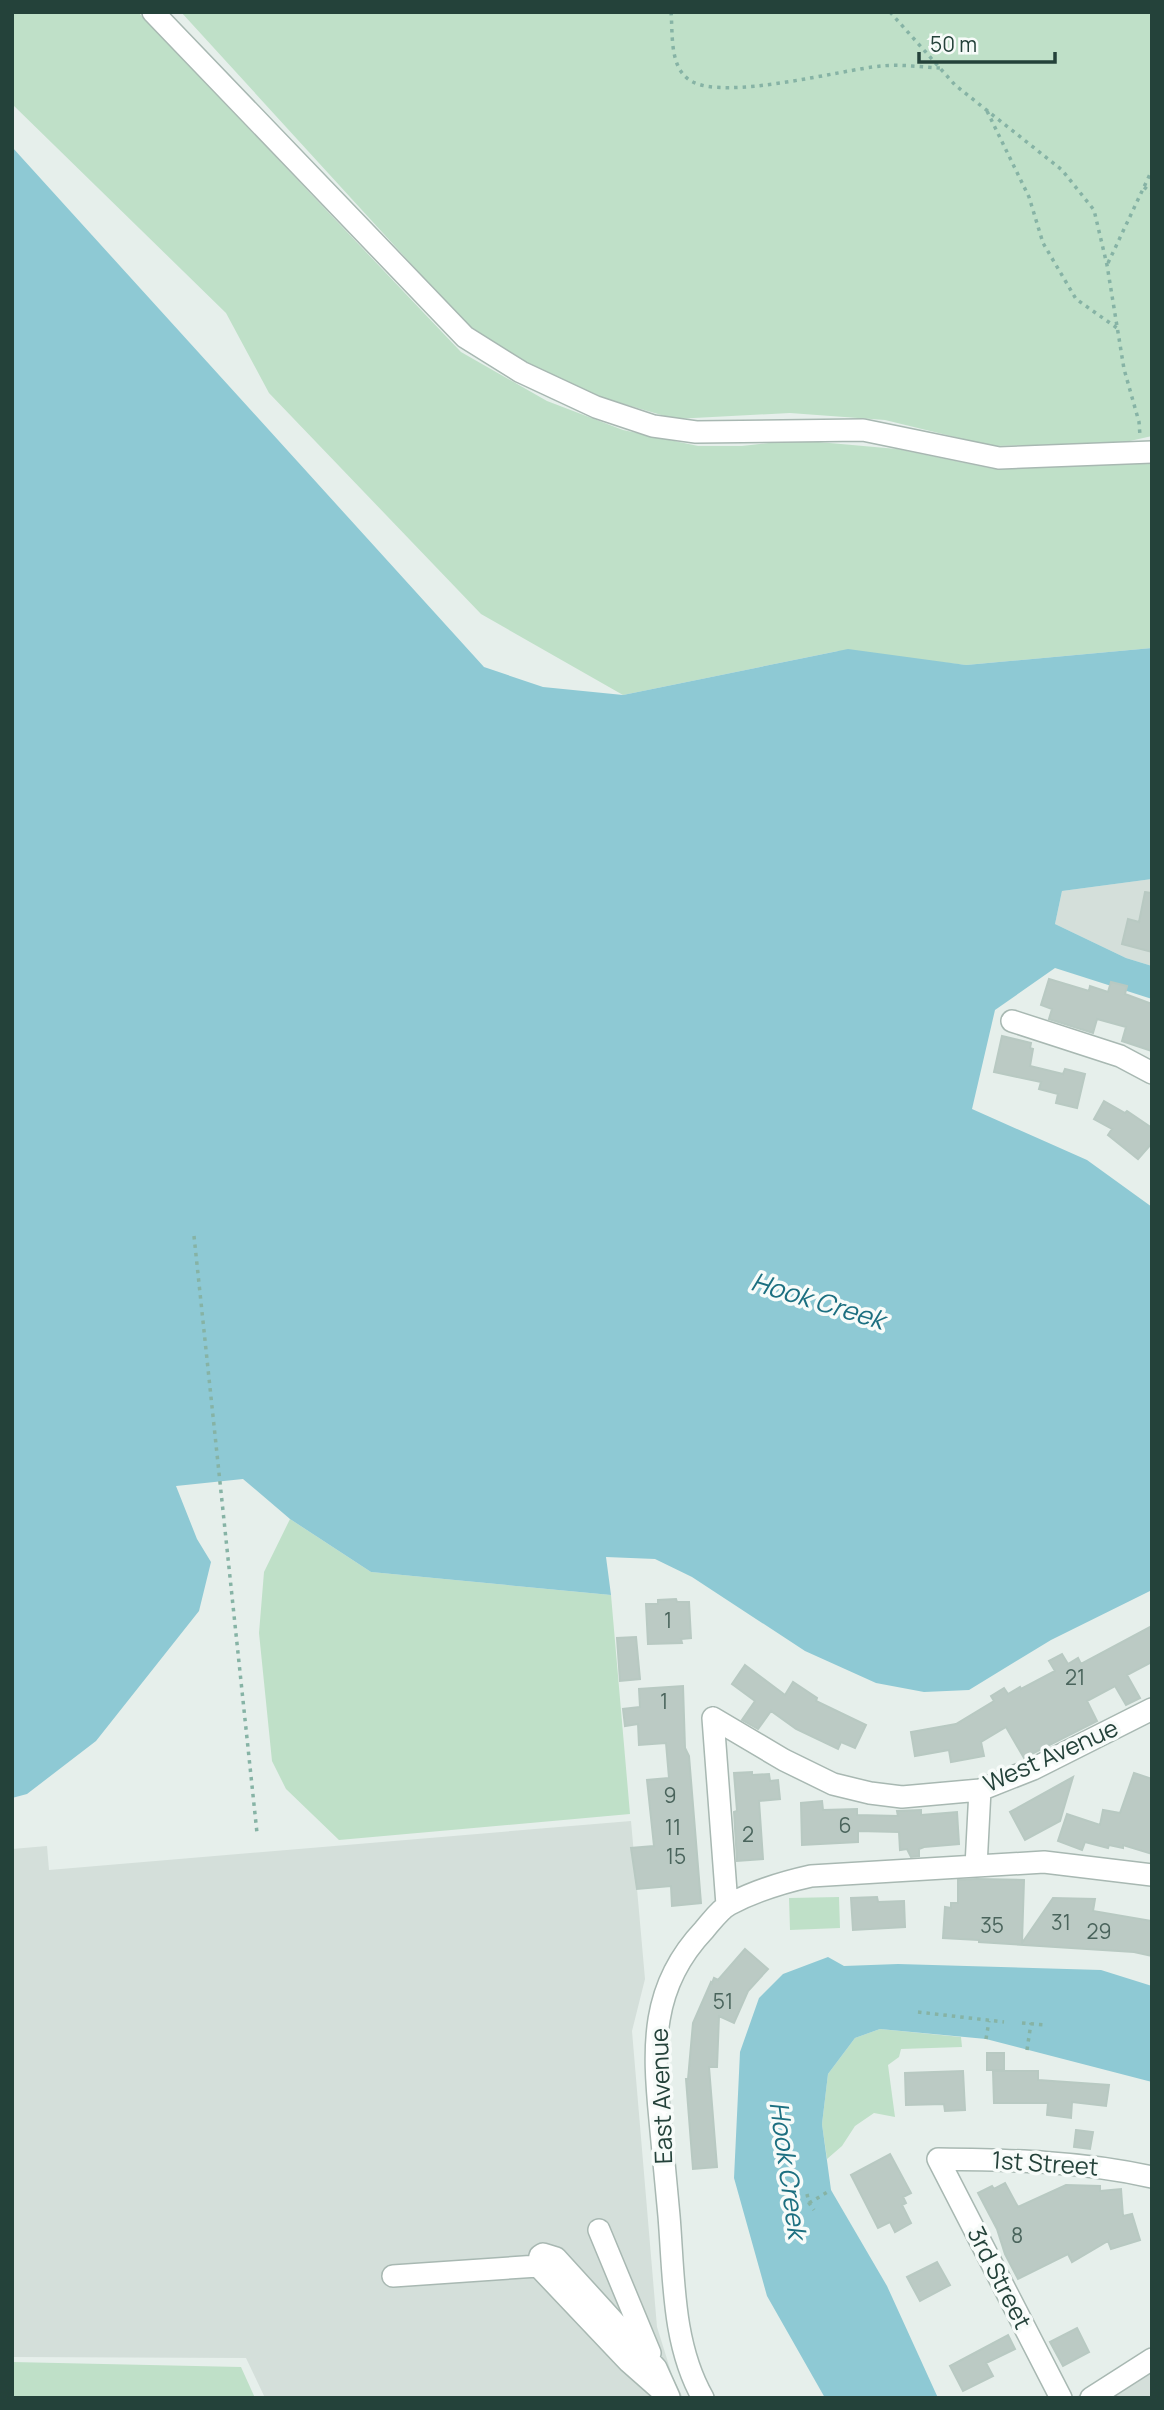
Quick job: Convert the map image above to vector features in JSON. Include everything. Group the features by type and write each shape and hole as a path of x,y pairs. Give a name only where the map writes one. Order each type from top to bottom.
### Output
{"street":[{"path":"153,12 464,337 521,372 596,407 653,426 696,432 863,430 999,458 1147,452"},
{"path":"1012,1021 1120,1056 1152,1073"},
{"name":"West Avenue","path":"727,1905 713,1718 784,1760 833,1784 902,1797 980,1790 1033,1769 1152,1709"},
{"path":"976,1866 980,1790"},
{"name":"East Avenue","path":"703,2398 692,2380 680,2332 657,2087 656,2034 661,2005 673,1974 693,1941 727,1905 788,1881 811,1876 1044,1862 1152,1875"},
{"name":"1st Street","path":"938,2159 1050,2161 1152,2177"},
{"name":"3rd Street","path":"938,2159 1060,2398"},
{"path":"599,2230 669,2397"},
{"path":"538,2266 543,2254 556,2258 656,2368"},
{"path":"393,2276 538,2266"},
{"path":"538,2266 629,2362 669,2397"},
{"path":"1091,2398 1152,2359"}],"path":[{"path":"671,12 675,62 691,81 722,89 800,80 883,65 940,68"},
{"path":"890,12 955,85 1062,170 1094,210 1107,265 1124,369 1147,452"},
{"path":"986,110 1029,197 1043,243 1076,299 1117,329"},
{"path":"1107,265 1152,170"},
{"path":"1144,187 1152,193"},
{"path":"194,1237 257,1833"},
{"path":"918,2012 1004,2021"},
{"path":"986,2039 989,2021"},
{"path":"1022,2023 1046,2025"},
{"path":"1027,2050 1031,2023"},
{"path":"809,2203 831,2190"},
{"path":"807,2194 814,2210"}],"shaded area":[{"path":"1152,879 1152,966 1126,958 1055,924 1062,891"},
{"path":"631,1821 645,1979 632,2031 657,2327 672,2375 683,2398 265,2398 246,2358 12,2357 12,1849 47,1846 49,1870"},
{"path":"1152,2355 1152,2398 1074,2398"}],"green space":[{"path":"12,12 138,12 461,352 547,401 623,430 698,446 742,446 796,440 897,449 994,469 1152,460 1152,648 966,665 838,651 623,695 481,614 269,393 226,313 12,104"},
{"path":"181,12 1152,12 1152,436 1121,443 992,446 885,420 790,413 675,419 576,390 477,336"},
{"path":"290,1519 371,1572 611,1595 630,1814 339,1840 286,1789 272,1761 259,1633 264,1572"},
{"path":"839,1897 840,1928 790,1930 789,1898"},
{"path":"880,2029 961,2037 962,2047 901,2049 899,2057 888,2065 895,2117 874,2113 855,2126 842,2146 827,2159 822,2124 828,2074 855,2038"},
{"path":"12,2362 241,2367 255,2398 12,2398"}],"water":[{"name":"Hook Creek","path":"12,147 484,667 543,687 623,695 848,649 966,665 1152,648 1152,879 1062,891 1055,924 1126,958 1152,966 1152,999 1055,968 995,1010 972,1109 1087,1160 1152,1207 1152,1590 1051,1640 969,1690 924,1692 876,1683 805,1651 692,1577 655,1559 606,1557 611,1595 371,1572 290,1519 243,1479 176,1486 197,1539 211,1562 199,1611 96,1741 27,1794 12,1798"},
{"name":"Hook Creek","path":"828,1957 844,1966 898,1964 1101,1970 1152,1986 1152,2082 986,2039 880,2029 855,2038 828,2074 822,2124 831,2190 887,2286 938,2398 825,2398 767,2296 734,2178 740,2052 759,1998 783,1974"}],"building":[{"path":"1145,892 1152,893 1152,952 1122,944 1128,919 1139,922"},
{"path":"1049,979 1089,991 1090,986 1108,992 1111,982 1127,986 1125,994 1152,1004 1152,1051 1122,1041 1126,1027 1097,1019 1093,1033 1049,1019 1052,1009 1041,1005"},
{"path":"1002,1036 1031,1043 1030,1048 1033,1049 1030,1066 1063,1074 1065,1069 1085,1074 1077,1108 1056,1103 1058,1094 1039,1089 1041,1082 994,1072"},
{"path":"1104,1101 1125,1113 1127,1111 1152,1128 1152,1143 1138,1159 1108,1135 1112,1129 1094,1119"},
{"path":"676,1599 677,1602 689,1602 691,1638 681,1639 682,1643 648,1644 646,1604"},
{"path":"1152,1626 1152,1662 1127,1675 1140,1698 1126,1705 1115,1686 1087,1701 1097,1721 1024,1758 1006,1727 981,1742 984,1756 951,1762 949,1750 915,1756 911,1732 956,1724 994,1701 991,1696 1004,1688 1008,1694 1055,1671 1049,1661 1062,1654 1068,1664 1078,1658 1081,1664"},
{"path":"636,1637 640,1679 620,1681 617,1638"},
{"path":"745,1665 785,1695 793,1682 817,1698 816,1701 866,1725 855,1748 841,1742 838,1749 796,1729 771,1711 758,1729 742,1720 755,1701 732,1684"},
{"path":"683,1686 685,1748 689,1756 701,1903 672,1906 671,1886 637,1889 631,1848 654,1846 647,1780 669,1778 666,1743 639,1745 638,1724 625,1726 623,1709 640,1707 639,1689"},
{"path":"752,1772 752,1775 769,1774 770,1781 778,1780 780,1799 759,1801 763,1859 737,1861 734,1773"},
{"path":"1134,1773 1152,1779 1152,1854 1123,1845 1123,1848 1109,1845 1108,1848 1085,1842 1082,1850 1058,1841 1067,1814 1100,1825 1103,1810 1120,1813"},
{"path":"1073,1777 1060,1821 1025,1840 1010,1812"},
{"path":"822,1801 823,1810 857,1809 857,1815 898,1816 897,1811 921,1810 921,1815 957,1812 959,1844 924,1847 919,1849 919,1856 911,1857 907,1849 900,1850 899,1832 858,1831 858,1842 802,1845 801,1803"},
{"path":"958,1880 1024,1880 1022,1943 1053,1898 1095,1899 1093,1911 1152,1921 1152,1956 1134,1952 943,1938 945,1907 951,1908 951,1903 958,1903"},
{"path":"877,1897 878,1902 904,1901 905,1927 853,1930 851,1898"},
{"path":"745,1949 768,1969 748,1991 734,2023 719,2016 717,2067 709,2067 717,2167 693,2169 686,2079 693,2023 711,1982 714,1978 718,1980"},
{"path":"987,2053 1004,2053 1004,2070 987,2070"},
{"path":"963,2071 965,2110 945,2111 944,2104 906,2105 905,2073"},
{"path":"993,2071 1038,2071 1038,2080 1109,2085 1106,2106 1072,2102 1071,2118 1047,2115 1048,2103 994,2103"},
{"path":"1076,2130 1093,2132 1090,2149 1074,2147"},
{"path":"890,2154 911,2193 903,2197 906,2203 902,2205 911,2223 895,2232 890,2222 878,2228 851,2175"},
{"path":"1005,2183 1018,2207 1066,2185 1100,2186 1100,2191 1121,2189 1123,2216 1132,2214 1140,2240 1111,2249 1108,2241 1072,2262 1068,2254 1018,2279 978,2193"},
{"path":"937,2262 950,2285 920,2301 907,2277"},
{"path":"1077,2328 1089,2352 1063,2366 1050,2342"},
{"path":"1008,2335 1015,2349 986,2363 993,2376 963,2391 950,2366"}]}
